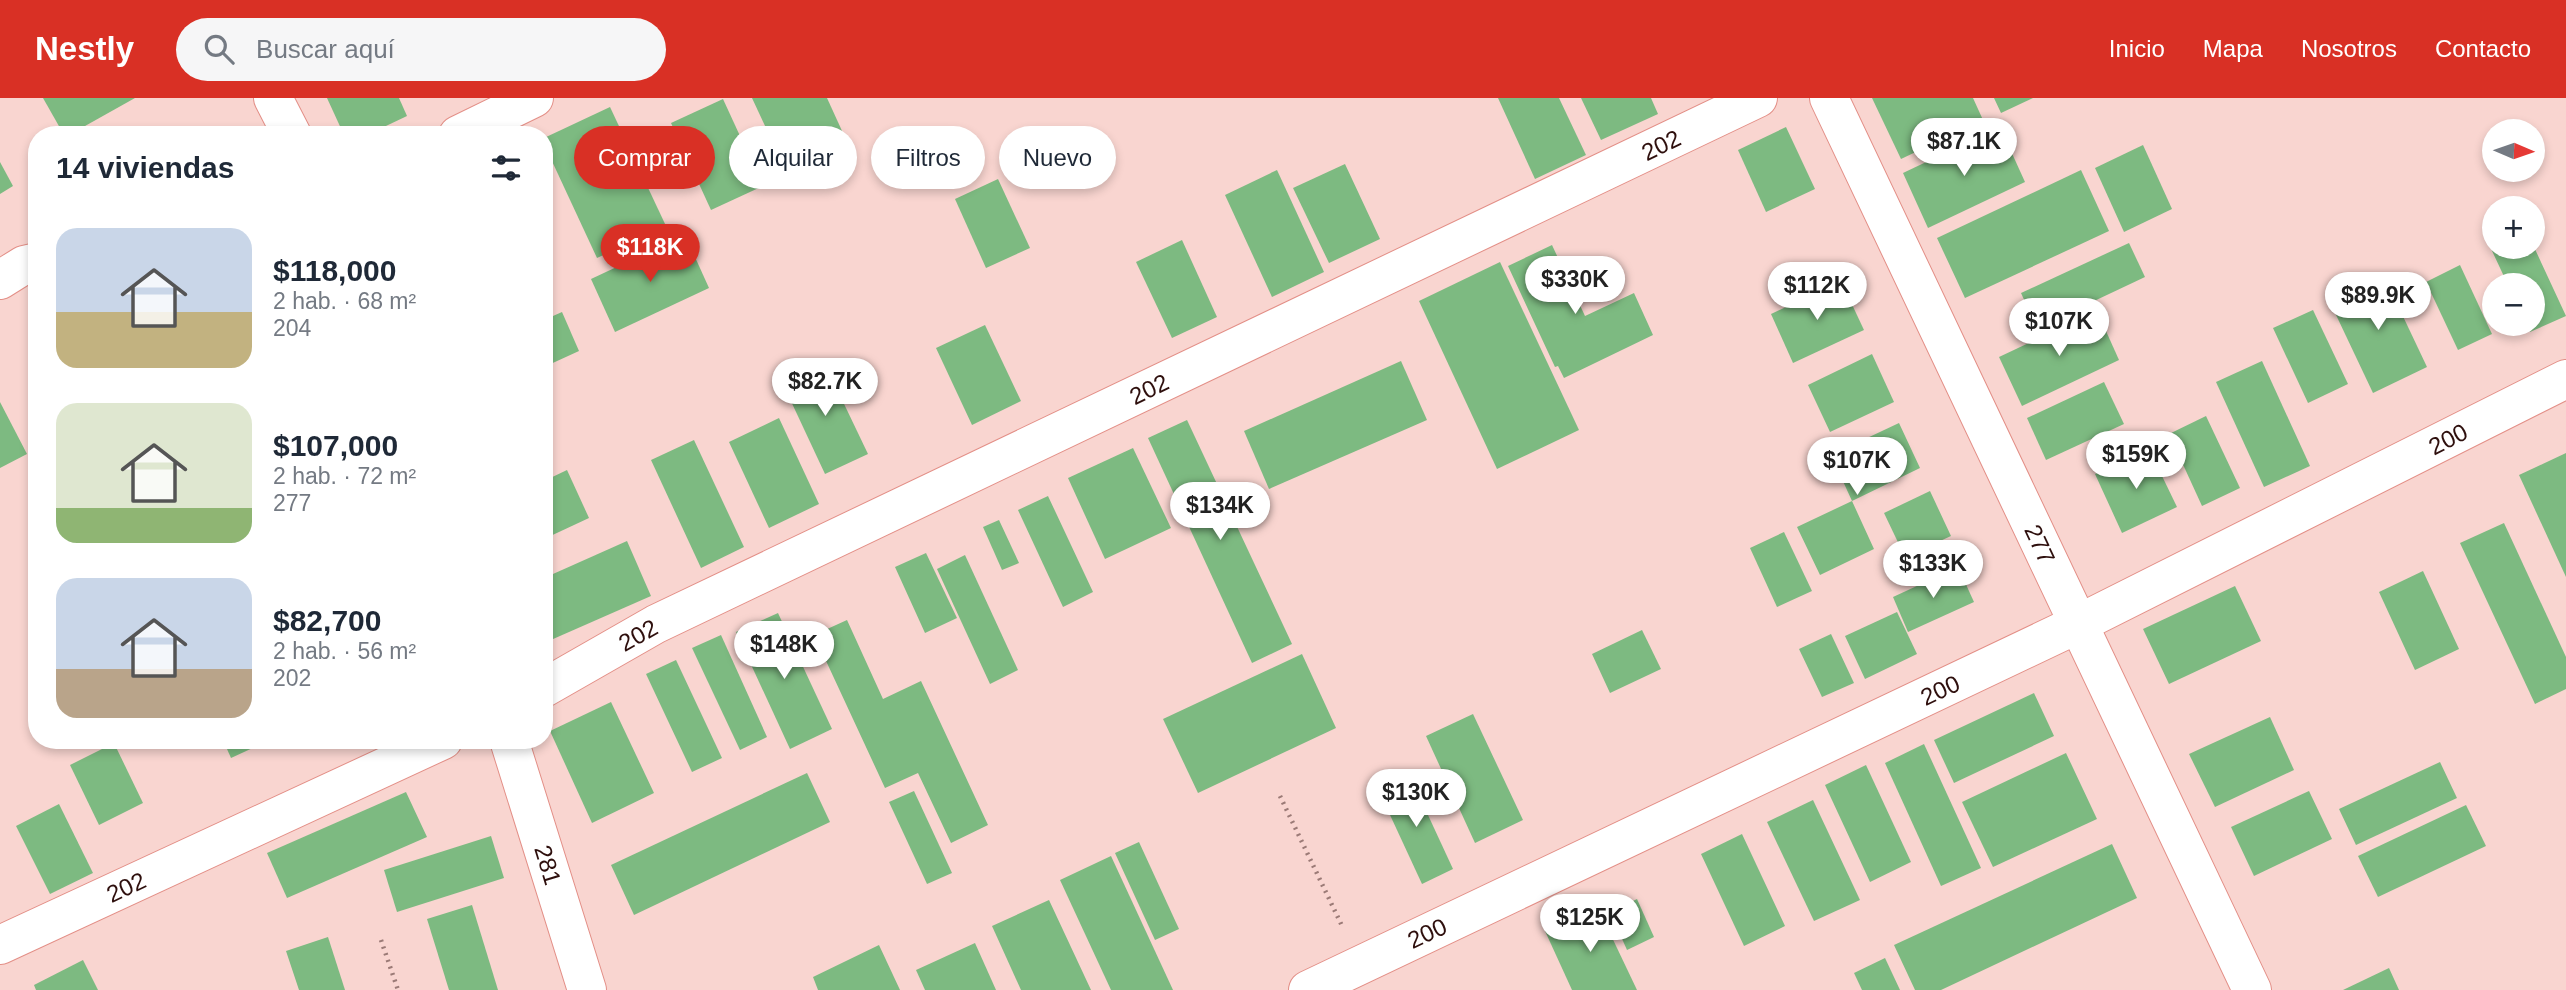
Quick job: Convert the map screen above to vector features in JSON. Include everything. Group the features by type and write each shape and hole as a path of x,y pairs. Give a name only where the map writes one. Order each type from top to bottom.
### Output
{"street":[{"path":"273,98 287,126"},
{"path":"476,126 534,98"},
{"name":"202","path":"553,683 656,624 1758,98"},
{"name":"277","path":"1829,98 2252,990"},
{"path":"0,280 28,264"},
{"name":"200","path":"1308,990 2078,624 2566,379"},
{"name":"202","path":"0,946 424,749"},
{"name":"281","path":"512,749 587,990"}],"path":[{"path":"1280,796 1360,965"},
{"path":"381,940 398,990"}],"building":[{"path":"43,98 135,98 85,126 59,126"},
{"path":"327,98 399,98 407,116 386,126 340,126"},
{"path":"752,98 827,98 840,126 765,126"},
{"path":"1498,98 1559,98 1586,155 1535,179"},
{"path":"1581,98 1651,98 1658,114 1601,140"},
{"path":"1872,98 1973,98 1983,120 1901,159"},
{"path":"1994,98 2033,98 2001,113"},
{"path":"723,99 735,126 729,126 729,189 756,189 711,210 701,189 715,189 715,126 672,126 671,123"},
{"path":"610,107 619,126 574,126 574,189 649,189 666,226 597,258 553,163 553,134"},
{"path":"1786,127 1815,189 1766,212 1738,150"},
{"path":"2000,127 2025,182 1928,228 1903,173"},
{"path":"2143,145 2172,209 2124,232 2095,168"},
{"path":"0,162 13,186 0,194"},
{"path":"1345,164 1380,239 1329,263 1293,188"},
{"path":"1277,170 1324,272 1272,297 1225,195"},
{"path":"2081,170 2109,231 1965,298 1937,238"},
{"path":"998,179 999,189 1003,189 1030,248 986,268 955,199 976,189 985,189 985,185"},
{"path":"685,235 709,288 615,332 591,279"},
{"path":"1182,240 1217,317 1172,338 1136,262"},
{"path":"2129,243 2145,277 2037,328 2021,293"},
{"path":"1552,245 1585,316 1634,293 1653,335 1564,378 1558,366 1555,367 1508,266"},
{"path":"2496,259 2540,259 2566,316 2545,325 2545,273 2502,273"},
{"path":"1500,262 1579,430 1497,469 1419,301"},
{"path":"2460,265 2482,312 2482,336 2488,336 2458,350 2426,282"},
{"path":"2382,272 2427,367 2373,393 2328,298"},
{"path":"1841,281 1864,330 1793,363 1771,314"},
{"path":"2313,310 2348,384 2308,403 2273,328"},
{"path":"2097,311 2119,360 2022,406 1999,357"},
{"path":"562,312 579,351 553,363 553,316"},
{"path":"985,325 1021,401 972,425 936,348"},
{"path":"1872,354 1894,402 1830,432 1808,385"},
{"path":"1401,361 1427,420 1269,489 1244,431"},
{"path":"2262,361 2310,466 2264,487 2216,382"},
{"path":"824,362 868,454 825,474 782,382"},
{"path":"2104,382 2124,424 2046,460 2027,418"},
{"path":"0,402 27,454 0,468"},
{"path":"2206,416 2240,488 2202,506 2169,434"},
{"path":"779,418 819,504 769,528 729,442"},
{"path":"1187,420 1292,644 1252,663 1148,438"},
{"path":"1899,423 1920,468 1852,501 1831,455"},
{"path":"694,440 744,547 701,568 651,460"},
{"path":"1133,448 1171,528 1105,559 1068,478"},
{"path":"2149,449 2177,507 2122,533 2095,474"},
{"path":"2566,453 2566,577 2519,475"},
{"path":"567,470 589,518 553,535 553,477"},
{"path":"1930,491 1951,536 1905,557 1884,513"},
{"path":"1048,496 1093,592 1063,607 1018,510"},
{"path":"1852,501 1874,549 1820,575 1797,527"},
{"path":"999,520 1019,563 1002,570 983,527"},
{"path":"2504,523 2566,657 2566,689 2535,704 2460,543"},
{"path":"1784,532 1812,591 1777,607 1750,548"},
{"path":"627,541 651,596 553,639 553,574"},
{"path":"926,553 957,618 925,633 895,567"},
{"path":"965,555 1018,670 990,684 937,569"},
{"path":"1958,567 1974,602 1908,632 1893,597"},
{"path":"2423,571 2459,649 2415,670 2379,592"},
{"path":"2235,586 2261,641 2169,684 2143,629"},
{"path":"1897,612 1917,654 1865,679 1845,636"},
{"path":"778,613 832,729 790,749 736,632"},
{"path":"847,620 883,699 921,681 988,825 951,843 918,773 885,788 814,635"},
{"path":"1642,630 1661,669 1610,693 1592,654"},
{"path":"1831,634 1854,683 1822,697 1799,649"},
{"path":"721,635 767,737 740,750 692,648"},
{"path":"1302,654 1336,728 1198,793 1163,719"},
{"path":"676,660 722,758 692,772 646,674"},
{"path":"2034,693 2054,736 1954,783 1934,740"},
{"path":"611,702 654,793 592,823 553,738 553,730"},
{"path":"1473,714 1523,820 1475,843 1426,736"},
{"path":"2270,717 2294,770 2215,807 2189,754"},
{"path":"1924,744 1981,868 1941,886 1885,763"},
{"path":"102,749 117,749 143,803 99,825 70,765"},
{"path":"227,749 250,749 231,758"},
{"path":"2066,753 2097,819 1993,867 1962,802"},
{"path":"2440,762 2457,798 2356,845 2339,809"},
{"path":"1866,765 1911,862 1870,882 1825,785"},
{"path":"807,773 830,822 634,915 611,865"},
{"path":"1409,774 1453,869 1422,884 1378,789"},
{"path":"914,791 952,873 927,884 889,802"},
{"path":"2309,791 2332,839 2254,876 2231,827"},
{"path":"406,792 427,837 287,898 267,853"},
{"path":"1813,800 1860,900 1814,921 1767,822"},
{"path":"59,804 93,873 50,894 16,826"},
{"path":"2466,805 2486,846 2378,897 2358,856"},
{"path":"1742,834 1785,926 1744,946 1701,854"},
{"path":"491,836 504,878 397,912 384,870"},
{"path":"1139,842 1179,929 1155,940 1115,853"},
{"path":"2112,844 2137,898 1941,990 1915,990 1894,945"},
{"path":"1111,856 1173,990 1111,990 1060,880"},
{"path":"1637,899 1654,937 1627,950 1610,912"},
{"path":"1049,900 1091,990 1021,990 992,926"},
{"path":"472,905 498,990 449,990 427,919"},
{"path":"1597,906 1637,990 1572,990 1545,931"},
{"path":"328,937 345,990 299,990 286,951"},
{"path":"975,943 996,990 925,990 916,970"},
{"path":"879,945 900,990 818,990 813,977"},
{"path":"1885,958 1900,990 1862,990 1854,973"},
{"path":"83,960 98,990 36,990 34,985"},
{"path":"2389,968 2399,990 2343,990"}]}
